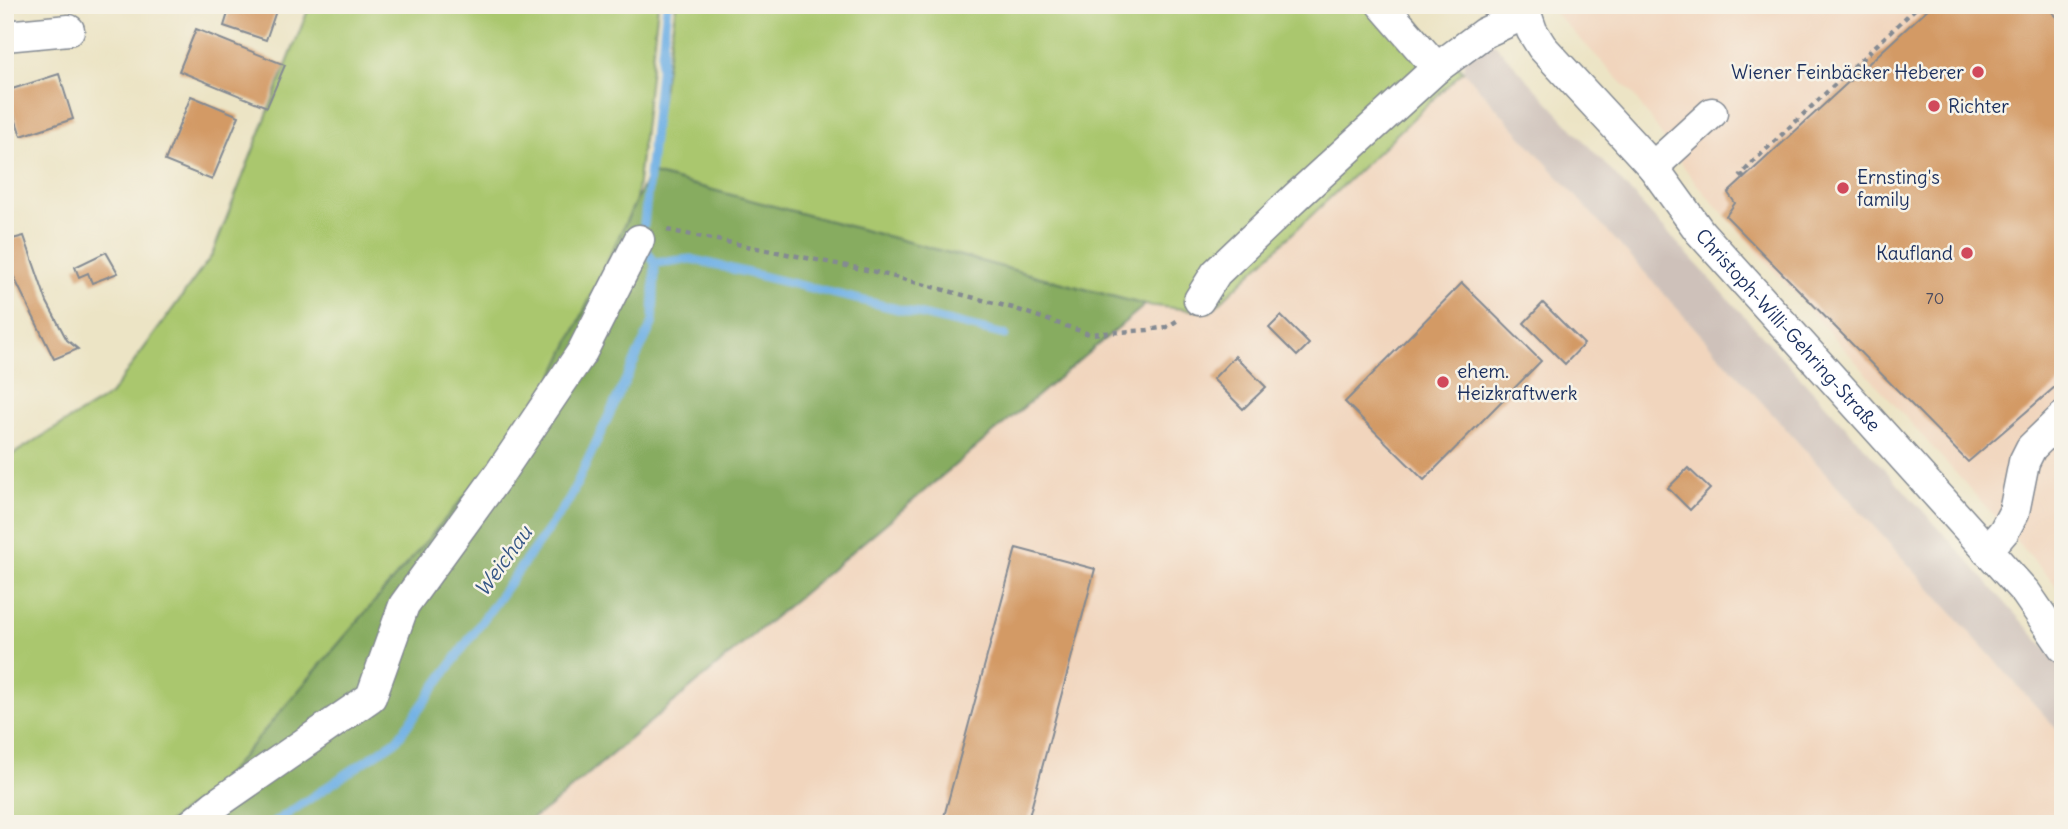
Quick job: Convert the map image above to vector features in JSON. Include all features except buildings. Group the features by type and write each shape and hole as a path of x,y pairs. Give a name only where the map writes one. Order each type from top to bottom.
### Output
{"street":[{"path":"1382,5 1437,68"},
{"path":"1199,300 1216,273 1437,68 1484,33 1524,10"},
{"name":"Christoph-Willi-Gehring-Straße","path":"1524,10 1542,47 1653,167 1700,232 2026,593 2063,648"},
{"path":"5,36 69,30"},
{"path":"1653,167 1712,113"},
{"path":"192,824 215,805 371,697 404,605 500,473 582,352 639,240"},
{"path":"1987,551 2004,531 2014,512 2024,462 2031,449 2063,417"}],"path":[{"path":"1744,178 1741,175 1757,158 1919,5"},
{"path":"639,240 663,230 872,271 1013,308 1089,334 1167,327 1183,317 1199,300"}],"shaded area":[{"path":"1557,5 2063,5 2063,598 2054,583 1694,181 1632,93 1554,12"},
{"path":"1471,18 1945,535 2063,668 2063,736 1463,71"},
{"path":"1463,71 2063,736 2063,824 522,824 547,809 1145,305 1210,312"}],"green space":[{"path":"310,5 658,5 636,200 553,378 482,476 217,786 166,824 5,824 5,459 110,395 212,255"},
{"path":"676,5 1403,5 1463,71 1210,312 1145,305 649,173"},
{"path":"649,173 1145,305 547,809 522,824 166,824 217,786 482,476 516,456"}],"waterway":[{"name":"Weichau","path":"644,224 667,5"},
{"name":"Weichau","path":"272,824 397,740 569,500 653,322 655,263 647,251"},
{"path":"655,263 691,259 1005,335"}],"place":[{"name":"Wiener Feinbäcker Heberer","path":"1978,72"},
{"name":"Richter","path":"1934,106"},
{"name":"Ernsting's family","path":"1843,188"},
{"name":"Kaufland","path":"1967,253"},
{"name":"ehem. Heizkraftwerk","path":"1443,382"}]}
